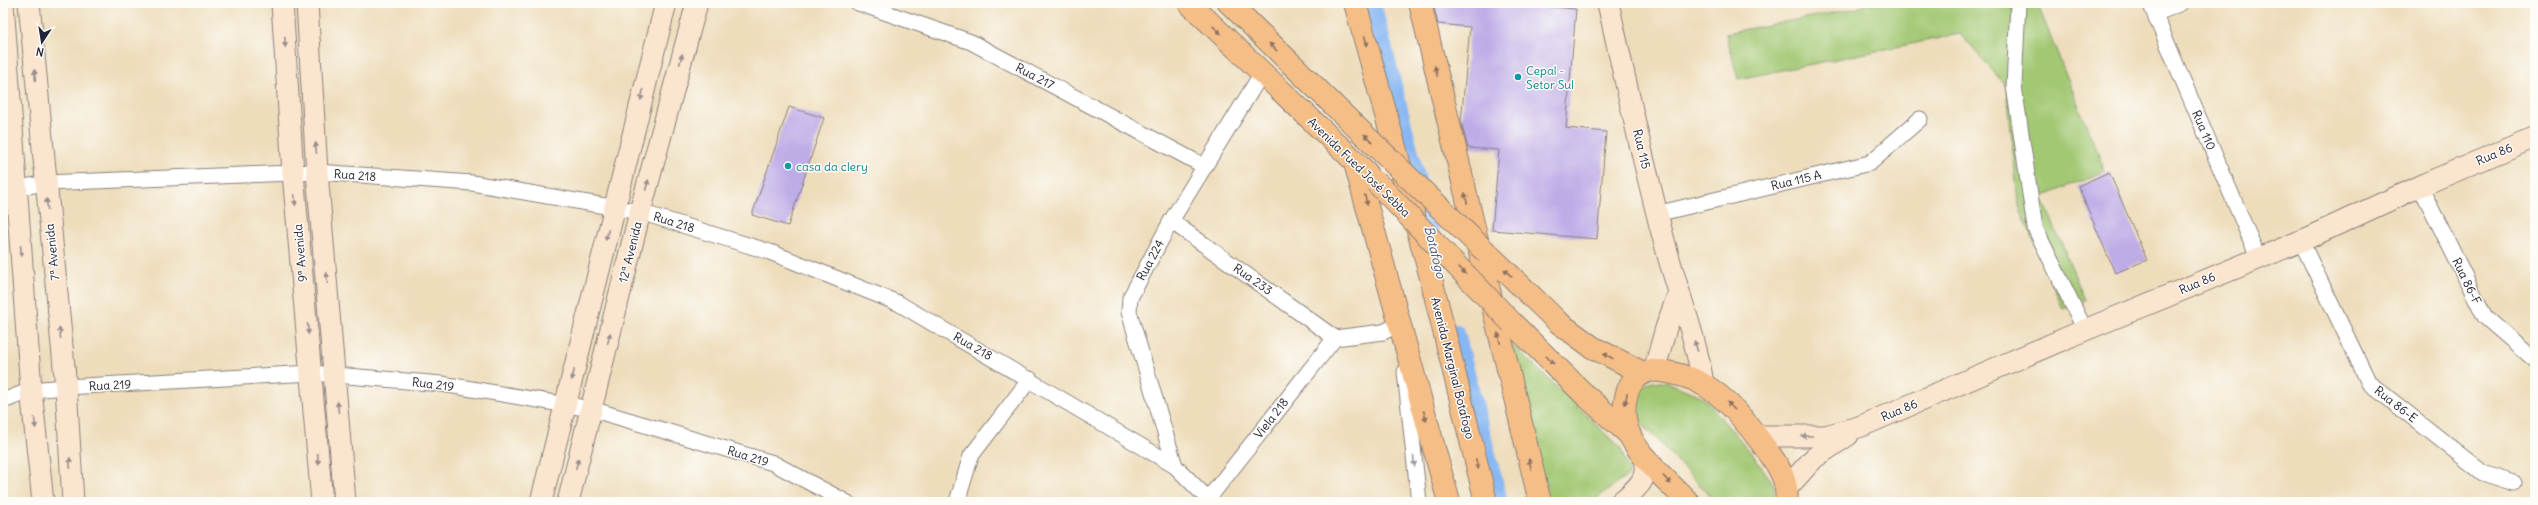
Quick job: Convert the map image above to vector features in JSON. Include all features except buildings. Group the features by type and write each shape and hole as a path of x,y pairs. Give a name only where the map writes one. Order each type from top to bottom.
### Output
{"main road":[{"name":"Avenida Fued José Sebba","path":"1188,3 1376,182 1512,323 1586,396 1630,435"},
{"name":"Avenida Marginal Botafogo","path":"1355,3 1430,274 1486,502"},
{"path":"1420,3 1540,502"},
{"path":"1236,4 1346,118 1487,252 1558,322 1592,347 1649,372 1678,374 1703,384 1723,398 1772,456 1782,475 1786,496"},
{"path":"1262,73 1271,68 1284,75 1346,118"},
{"path":"1355,163 1449,502"},
{"path":"1649,372 1629,389 1625,402 1630,435 1646,458 1688,502"}],"street":[{"path":"3,3 10,189 43,502"},
{"name":"7ª Avenida","path":"29,3 45,183 66,387 73,502"},
{"name":"9ª Avenida","path":"282,3 292,172 312,373 322,502"},
{"name":"9ª Avenida","path":"307,3 317,172 345,502"},
{"path":"541,502 666,3"},
{"name":"12ª Avenida","path":"568,502 640,212 697,3"},
{"name":"Rua 217","path":"858,3 971,42 1204,166"},
{"name":"Rua 115","path":"1608,3 1656,214 1678,295 1698,350 1703,384"},
{"path":"2018,3 2014,86 2036,228 2085,330"},
{"path":"2153,8 2181,3"},
{"name":"Rua 110","path":"2153,8 2258,258"},
{"name":"Rua 224","path":"1175,466 1129,312 1130,298 1171,221 1262,73"},
{"name":"Rua 115 A","path":"1656,214 1870,163 1920,119"},
{"name":"Rua 86","path":"1756,436 1825,436 1859,427 2085,330 2301,241 2420,186 2535,137"},
{"name":"Rua 218","path":"45,183 317,172 472,183 640,212 770,252 898,303 1030,379 1175,466 1209,500"},
{"path":"10,189 45,183"},
{"name":"Rua 86-F","path":"2420,186 2485,317 2535,360"},
{"name":"Rua 233","path":"1171,221 1335,338"},
{"name":"Rua 86-E","path":"2301,241 2369,383 2483,473 2514,483"},
{"path":"1649,372 1678,295"},
{"path":"1335,338 1383,332 1400,324 1419,502"},
{"name":"Viela 218","path":"1209,500 1335,338"},
{"name":"Rua 219","path":"3,401 32,390 312,373 442,384 591,409 773,463 846,502"},
{"path":"957,502 971,456 1030,379"},
{"name":"Rua 86","path":"1786,496 1814,458 1859,427"},
{"path":"1621,502 1642,483 1646,476 1646,458"}],"green space":[{"path":"1868,3 2037,3 2105,171 2042,197 2085,300 2063,309 2018,204 2007,87 1960,34 1738,79 1726,33 1858,8"},
{"path":"1502,335 1620,447 1630,474 1592,502 1540,502"},
{"path":"1652,381 1669,383 1703,397 1753,455 1775,486 1773,502 1716,502 1638,420 1635,398 1640,387"}],"waterway":[{"name":"Botafogo","path":"1372,3 1433,243"},
{"name":"Botafogo","path":"1456,333 1499,502"}],"place":[{"name":"Cepal - Setor Sul","path":"1518,77"},
{"name":"casa da clery","path":"788,166"}]}
